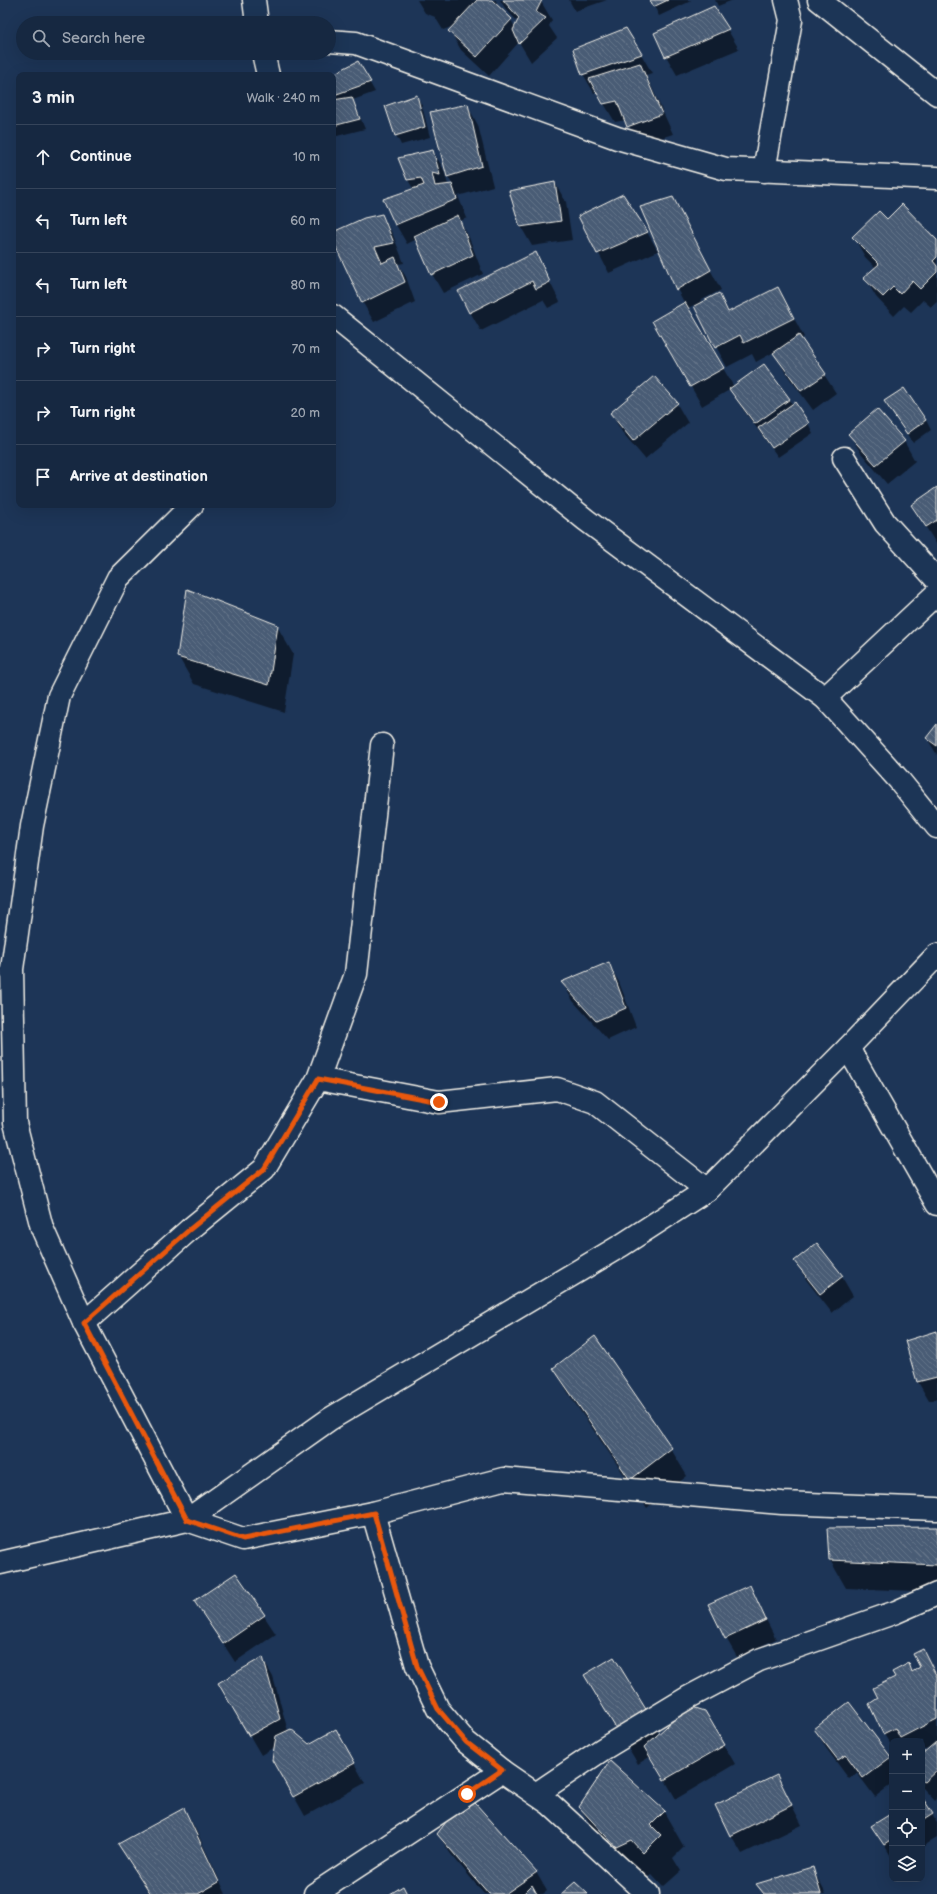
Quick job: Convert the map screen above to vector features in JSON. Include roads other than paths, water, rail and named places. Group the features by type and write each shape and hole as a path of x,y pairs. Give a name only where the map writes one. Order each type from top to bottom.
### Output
{"street":[{"path":"254,0 256,16"},
{"path":"764,171 791,20 786,0"},
{"path":"819,0 937,94"},
{"path":"336,42 356,43 617,138 726,169 937,178"},
{"path":"265,60 267,72"},
{"path":"336,318 586,520 825,698 899,780 937,827"},
{"path":"844,458 885,523 937,580"},
{"path":"189,508 118,578 58,696 32,826 12,969 8,1124 42,1228 84,1323 187,1520 243,1539 374,1513 502,1479 782,1503 937,1508"},
{"path":"825,698 937,593"},
{"path":"84,1323 189,1230 264,1169 318,1079 356,974 382,745"},
{"path":"0,1563 187,1520 330,1419 622,1245 707,1190 848,1048 937,955"},
{"path":"848,1048 937,1204"},
{"path":"318,1079 439,1102 556,1089 595,1102 707,1190"},
{"path":"374,1513 417,1666 438,1709 466,1742 550,1804 648,1894"},
{"path":"536,1794 609,1745 689,1698 759,1660 896,1612 937,1594"},
{"path":"315,1894 502,1770"}]}
